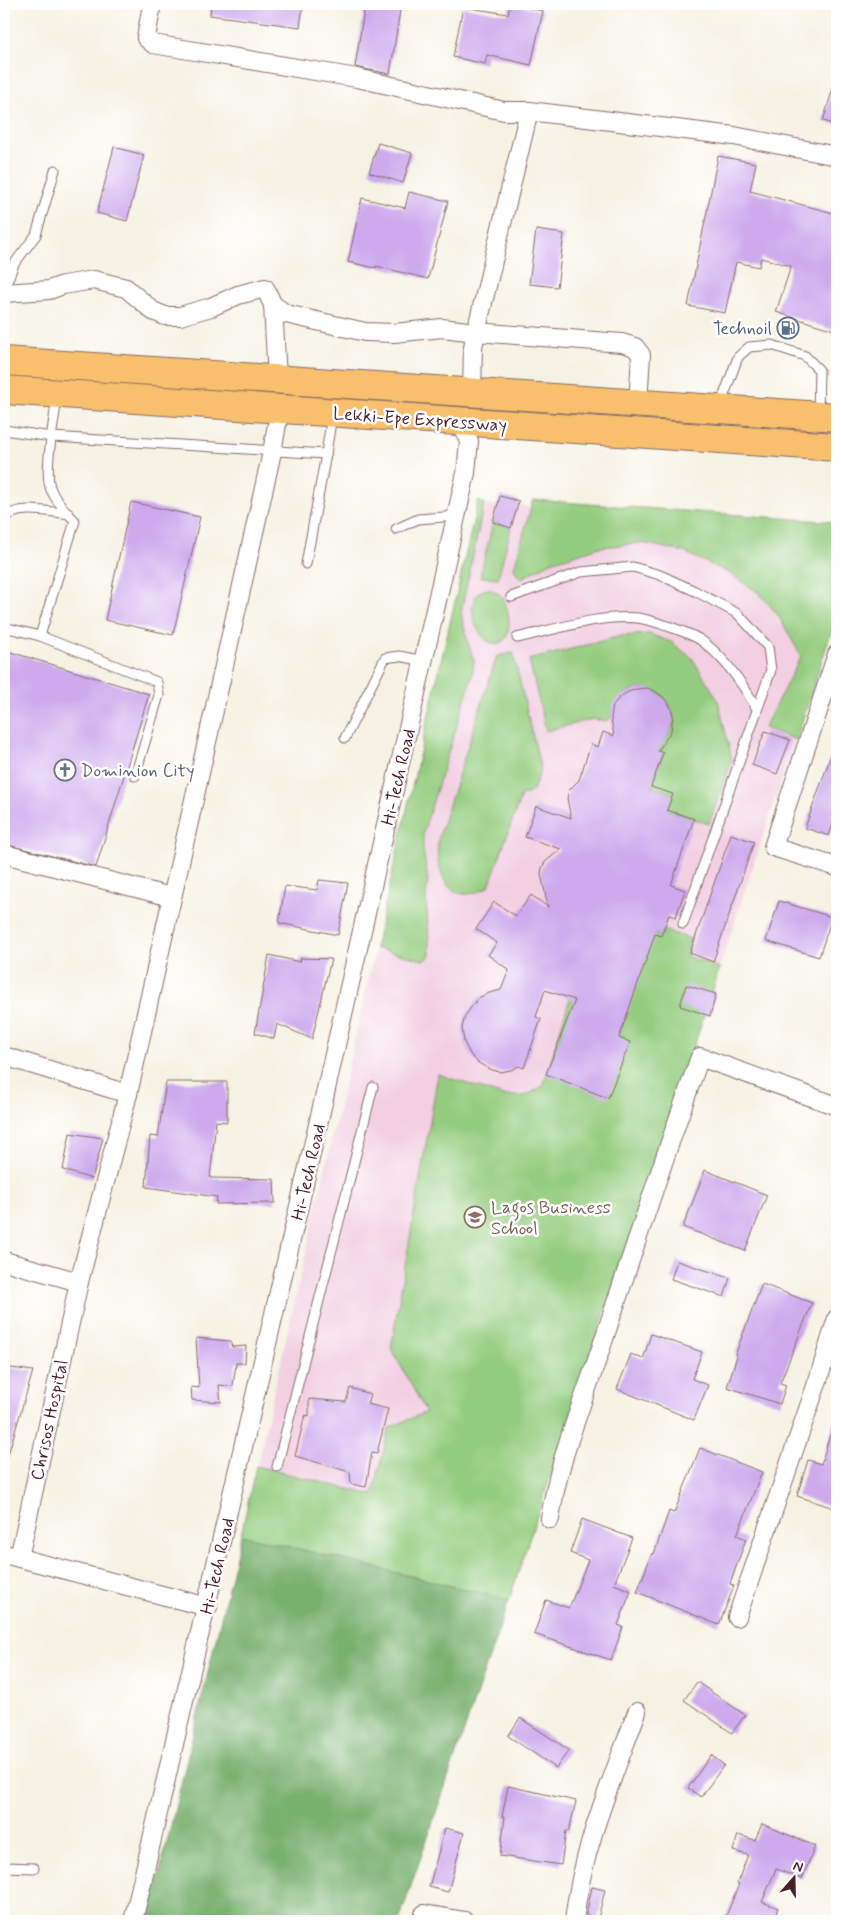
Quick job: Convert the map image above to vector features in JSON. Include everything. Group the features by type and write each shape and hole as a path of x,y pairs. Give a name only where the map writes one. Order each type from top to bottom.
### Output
{"highway":[{"name":"Lekki-Epe Expressway","path":"4,360 638,404 832,414"},
{"name":"Lekki-Epe Expressway","path":"4,390 837,447"}],"street":[{"path":"152,4 146,38 153,44 357,78 504,111 529,111 734,136 837,156"},
{"path":"472,392 473,347 476,332 529,111"},
{"path":"4,291 49,290 63,285 94,280 126,288 153,311 165,316 180,316 211,307 238,295 265,288 273,305 277,379"},
{"path":"273,305 286,314 364,332 394,333 442,328 622,343 635,347 641,355 638,404"},
{"name":"Chrisos Hospital","path":"11,1556 128,1094 272,452 280,408"},
{"name":"Hi-Tech Road","path":"133,1921 208,1607 466,473 469,441 460,422"},
{"path":"837,654 773,847 837,867"},
{"path":"4,854 171,897"},
{"path":"4,1056 128,1094"},
{"path":"550,1519 558,1474 569,1439 700,1057 837,1106"},
{"path":"4,1261 79,1282"},
{"path":"737,1617 819,1377 837,1318"},
{"path":"11,1556 208,1607"},
{"path":"574,1921 576,1899 592,1834 637,1712"},
{"path":"424,1914 465,1921"}],"lane":[{"path":"4,291 14,264 36,235 55,170"},
{"path":"719,409 738,357 749,347 772,345 805,356 819,370 832,414"},
{"path":"40,636 75,521 50,489 48,472 58,394"},
{"path":"306,564 332,412"},
{"path":"4,430 52,437 326,454"},
{"path":"4,518 19,510 69,514"},
{"path":"396,529 418,519 456,516"},
{"path":"511,597 581,572 633,567 660,575 696,591 738,614 768,647 771,670 683,924"},
{"path":"517,638 620,618 638,618 669,627 701,640 745,688 757,709"},
{"path":"4,628 40,636 157,682 159,695 135,776"},
{"path":"344,738 385,658 399,656 424,661"},
{"path":"278,1466 373,1087"},
{"path":"4,1867 34,1868"}],"shaded area":[{"name":"Lagos Business School","path":"501,496 519,501 518,504 530,508 533,500 837,522 837,614 509,1600 241,1535 478,501 497,506"}],"green space":[{"path":"533,500 837,522 837,614 796,740 764,728 801,656 778,615 759,593 729,573 684,552 642,543 600,547 551,562 520,579 514,568"},
{"path":"478,501 484,503 461,612 474,661 472,677 423,833 423,850 428,880 426,897 430,955 427,959 423,960 375,948"},
{"path":"493,522 511,528 498,578 480,577"},
{"path":"489,589 502,597 507,607 509,619 506,637 503,641 495,643 487,640 480,632 472,611 473,601 479,593"},
{"path":"649,634 671,642 692,658 718,700 732,760 709,824 667,810 672,794 651,787 663,754 658,751 673,725 672,712 667,701 659,693 648,689 637,689 626,694 617,703 611,718 606,721 593,719 546,731 529,660 621,636"},
{"path":"513,653 541,770 532,792 521,796 489,886 475,893 463,894 454,891 446,884 441,874 437,849 439,836 497,656"},
{"path":"663,930 691,939 686,956 720,968 509,1600 241,1535 256,1466 373,1495 389,1428 426,1412 391,1348 438,1074 503,1096 525,1096 543,1086 570,998 655,934 662,936"},
{"path":"241,1535 509,1600 399,1921 148,1921"}],"building":[{"path":"211,4 303,4 300,27 210,15"},
{"path":"365,4 401,4 390,74 355,67"},
{"path":"510,4 543,11 531,65 487,55 485,64 453,57 463,7 508,14"},
{"path":"834,85 837,86 837,125 823,121"},
{"path":"378,143 412,153 403,183 369,172"},
{"path":"114,147 144,155 127,221 97,213"},
{"path":"718,156 756,163 750,191 837,214 837,331 776,312 791,266 761,258 759,267 736,262 725,313 688,306"},
{"path":"409,192 448,201 428,279 376,266 376,268 348,262 362,198 405,208"},
{"path":"536,230 564,234 557,287 529,284"},
{"path":"500,496 519,501 511,528 493,522"},
{"path":"131,502 200,517 173,635 105,620"},
{"name":"Dominion City","path":"4,650 149,694 96,867 4,844"},
{"path":"647,688 663,697 669,704 673,714 671,731 658,751 663,753 651,787 673,794 667,810 694,819 671,885 685,890 676,917 669,915 661,936 655,934 619,1038 630,1042 608,1098 546,1074 575,1000 545,990 536,1017 541,1019 524,1068 519,1066 500,1072 489,1069 477,1062 470,1054 464,1042 462,1028 465,1016 478,998 501,990 509,970 488,955 497,943 476,929 494,902 516,916 531,895 548,907 541,874 542,868 545,862 561,849 525,837 536,806 571,818 567,798 569,790 579,780 591,744 598,747 603,732 614,736 611,718 613,705 628,692"},
{"path":"765,731 790,740 777,774 752,765"},
{"path":"835,744 837,745 837,811 829,836 805,828"},
{"path":"731,834 754,842 713,962 690,953"},
{"path":"319,880 348,883 338,935 279,923 285,886 317,890"},
{"path":"779,901 832,917 819,957 766,941"},
{"path":"269,955 300,962 301,958 331,959 312,1039 277,1024 274,1039 255,1033"},
{"path":"686,985 716,994 710,1016 680,1006"},
{"path":"166,1082 227,1082 227,1122 216,1121 210,1178 274,1179 275,1203 216,1204 217,1197 146,1187 150,1136 158,1137"},
{"path":"70,1133 103,1138 92,1179 63,1170"},
{"path":"705,1170 767,1195 745,1251 683,1227"},
{"path":"677,1261 730,1278 724,1297 671,1279"},
{"path":"762,1284 812,1303 780,1383 786,1385 780,1404 727,1387 737,1356 735,1355"},
{"path":"651,1334 702,1352 692,1379 708,1385 694,1420 617,1389 631,1354 643,1359"},
{"path":"196,1338 230,1341 232,1347 246,1346 245,1363 236,1363 233,1386 219,1385 221,1402 192,1400 191,1387 199,1388"},
{"path":"4,1367 33,1371 7,1458 4,1458"},
{"path":"350,1388 370,1394 367,1404 388,1409 377,1453 372,1452 366,1487 351,1484 350,1472 295,1456 305,1415 309,1416 309,1399 346,1402"},
{"path":"834,1422 837,1423 837,1509 797,1496 808,1460 821,1464"},
{"path":"700,1448 762,1472 737,1535 746,1539 730,1584 734,1586 719,1625 637,1592 652,1553 654,1554 669,1511 674,1513"},
{"path":"582,1519 632,1538 614,1584 631,1591 618,1625 623,1627 611,1660 534,1634 546,1600 569,1608 588,1560 570,1553"},
{"path":"697,1682 745,1715 732,1733 684,1700"},
{"path":"520,1718 569,1750 556,1768 508,1736"},
{"path":"711,1755 724,1765 701,1797 688,1788"},
{"path":"508,1786 576,1801 569,1831 566,1831 561,1865 500,1856 505,1817 502,1817"},
{"path":"762,1824 815,1846 802,1879 776,1869 762,1902 778,1908 773,1921 739,1921 726,1916 748,1855 733,1851 738,1835 755,1840"},
{"path":"445,1828 464,1833 448,1892 429,1887"},
{"path":"592,1887 605,1890 598,1918 586,1915"}],"place":[{"name":"Technoil","path":"788,328"},
{"name":"Dominion City","path":"65,770"},
{"name":"Lagos Business School","path":"475,1217"}]}
